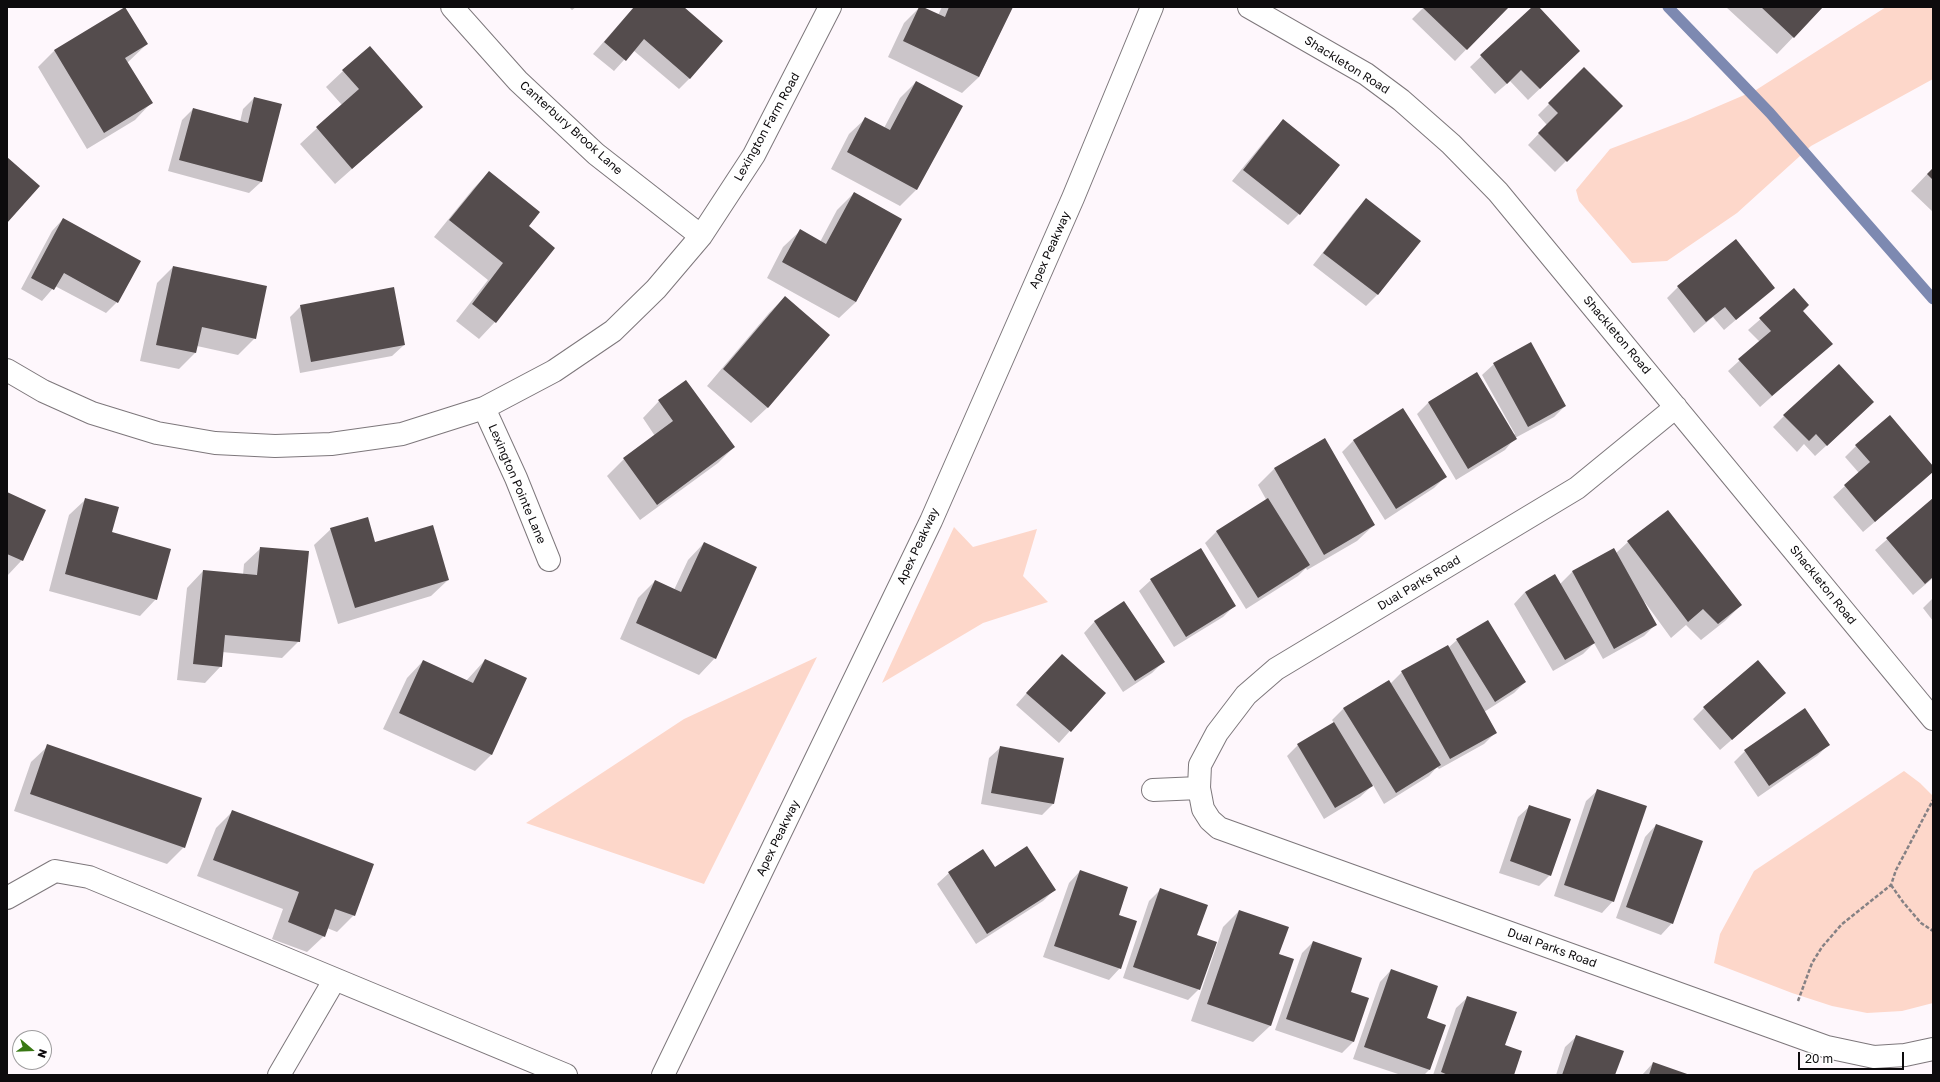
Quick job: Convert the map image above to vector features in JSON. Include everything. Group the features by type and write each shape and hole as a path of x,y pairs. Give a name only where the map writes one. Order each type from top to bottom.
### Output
{"street":[{"name":"Canterbury Brook Lane","path":"452,7 518,81 596,154 701,236"},
{"name":"Lexington Farm Road","path":"7,370 43,391 92,413 157,433 215,443 275,446 331,444 402,434 484,408 554,371 613,331 656,289 701,236 754,155 830,7"},
{"name":"Apex Peakway","path":"663,1075 931,521 1070,206 1152,7"},
{"name":"Shackleton Road","path":"1249,7 1366,74 1401,100 1451,144 1498,192 1933,720"},
{"name":"Dual Parks Road","path":"1676,407 1576,488 1276,669 1246,695 1217,733 1200,765 1199,788 1203,809 1210,820 1219,828 1827,1047 1874,1057 1905,1055 1933,1049"},
{"name":"Lexington Pointe Lane","path":"484,408 516,478 549,560"},
{"path":"1153,790 1199,788"},
{"path":"7,898 55,871 89,877 566,1075"},
{"path":"279,1075 335,979"}],"path":[{"path":"1798,1001 1812,963 1822,947 1848,919 1891,885 1896,870 1933,800"},
{"path":"1891,885 1921,923 1933,931"}],"shaded area":[{"path":"1886,7 1933,7 1933,79 1811,146 1737,213 1667,261 1632,263 1579,201 1576,190 1610,149 1686,120 1756,90"},
{"path":"954,527 973,547 1037,529 1023,576 1048,602 983,623 882,683"},
{"path":"817,657 704,884 526,823 684,719"},
{"path":"1904,771 1920,783 1933,796 1933,1003 1902,1011 1867,1013 1832,1006 1792,993 1714,963 1720,934 1754,871"}],"building":[{"path":"125,7 148,44 125,58 153,103 104,133 54,50"},
{"path":"634,7 684,7 723,41 690,79 644,39 626,61 604,42"},
{"path":"919,7 923,7 945,17 949,7 1013,7 979,77 903,41"},
{"path":"1422,7 1509,7 1467,50"},
{"path":"1532,7 1539,7 1580,51 1540,89 1521,70 1507,84 1480,55"},
{"path":"1761,7 1823,7 1794,38"},
{"path":"370,46 423,107 352,169 316,127 359,89 342,70"},
{"path":"1584,67 1623,106 1567,162 1538,133 1558,113 1548,103"},
{"path":"916,81 963,106 917,190 847,152 865,117 890,130"},
{"path":"254,97 282,104 262,182 179,160 193,108 248,123"},
{"path":"1283,119 1340,165 1300,215 1243,170"},
{"path":"7,157 40,186 7,223"},
{"path":"1933,168 1933,180 1927,174"},
{"path":"489,171 540,212 529,226 555,248 496,323 472,304 503,263 449,220"},
{"path":"854,192 902,219 856,302 782,262 800,229 826,244"},
{"path":"1366,198 1421,241 1378,295 1323,253"},
{"path":"63,218 141,261 118,303 64,273 54,290 31,278"},
{"path":"1736,239 1775,288 1736,320 1725,307 1706,322 1677,286"},
{"path":"173,266 267,286 256,339 202,327 196,353 156,345"},
{"path":"394,287 405,345 311,362 300,305"},
{"path":"1794,288 1809,305 1803,311 1833,344 1772,396 1738,359 1771,331 1759,318"},
{"path":"785,296 830,335 768,408 723,369"},
{"path":"1531,342 1566,406 1528,427 1493,363"},
{"path":"1839,364 1874,402 1827,446 1816,434 1809,441 1783,415"},
{"path":"1477,372 1517,439 1468,469 1428,402"},
{"path":"686,380 735,447 657,505 623,458 673,421 658,400"},
{"path":"1403,408 1447,477 1396,509 1353,440"},
{"path":"1890,415 1933,466 1933,472 1875,522 1844,485 1870,462 1855,445"},
{"path":"1325,438 1375,525 1324,555 1274,468"},
{"path":"7,492 46,510 23,561 7,554"},
{"path":"85,498 119,507 112,532 171,549 157,600 65,574"},
{"path":"1268,498 1310,565 1258,598 1216,531"},
{"path":"1933,498 1933,577 1925,584 1886,538"},
{"path":"1668,510 1742,605 1718,624 1703,609 1688,622 1627,541"},
{"path":"368,517 375,542 433,525 449,580 355,608 330,528"},
{"path":"704,542 757,567 716,659 636,623 655,580 681,592"},
{"path":"260,547 309,551 300,642 225,635 222,667 193,664 203,570 257,575"},
{"path":"1201,548 1236,606 1186,637 1150,579"},
{"path":"1614,548 1657,625 1614,649 1572,571"},
{"path":"1555,574 1595,643 1565,660 1525,592"},
{"path":"1124,601 1165,662 1135,681 1094,621"},
{"path":"1488,620 1526,682 1495,702 1456,639"},
{"path":"1448,645 1497,733 1450,759 1401,671"},
{"path":"1062,654 1106,693 1071,732 1026,693"},
{"path":"485,659 527,678 492,755 399,713 423,660 473,683"},
{"path":"1758,660 1786,693 1732,740 1703,707"},
{"path":"1389,680 1441,765 1396,793 1343,708"},
{"path":"1805,708 1830,745 1769,786 1744,750"},
{"path":"1334,722 1373,786 1335,808 1297,744"},
{"path":"47,744 202,798 185,848 30,794"},
{"path":"1000,746 1064,758 1054,804 991,793"},
{"path":"1597,789 1647,806 1614,902 1564,885"},
{"path":"1529,805 1571,819 1551,876 1510,861"},
{"path":"232,810 374,864 355,916 335,909 325,937 288,922 299,892 213,860"},
{"path":"1656,824 1703,841 1673,924 1626,907"},
{"path":"1027,846 1056,890 987,934 948,872 983,849 995,867"},
{"path":"1080,870 1128,887 1119,915 1137,921 1121,969 1054,946"},
{"path":"1160,888 1208,905 1197,935 1217,942 1200,990 1133,967"},
{"path":"1239,910 1289,927 1279,954 1294,959 1271,1026 1207,1004"},
{"path":"1313,941 1362,958 1351,992 1369,998 1354,1042 1286,1019"},
{"path":"1391,969 1438,986 1427,1018 1446,1025 1430,1070 1364,1047"},
{"path":"1467,996 1517,1012 1505,1045 1522,1051 1514,1075 1448,1075 1441,1072"},
{"path":"1576,1035 1624,1051 1615,1075 1562,1075"},
{"path":"1653,1062 1690,1075 1649,1075"}],"waterway":[{"path":"1668,7 1770,113 1933,299"}]}
